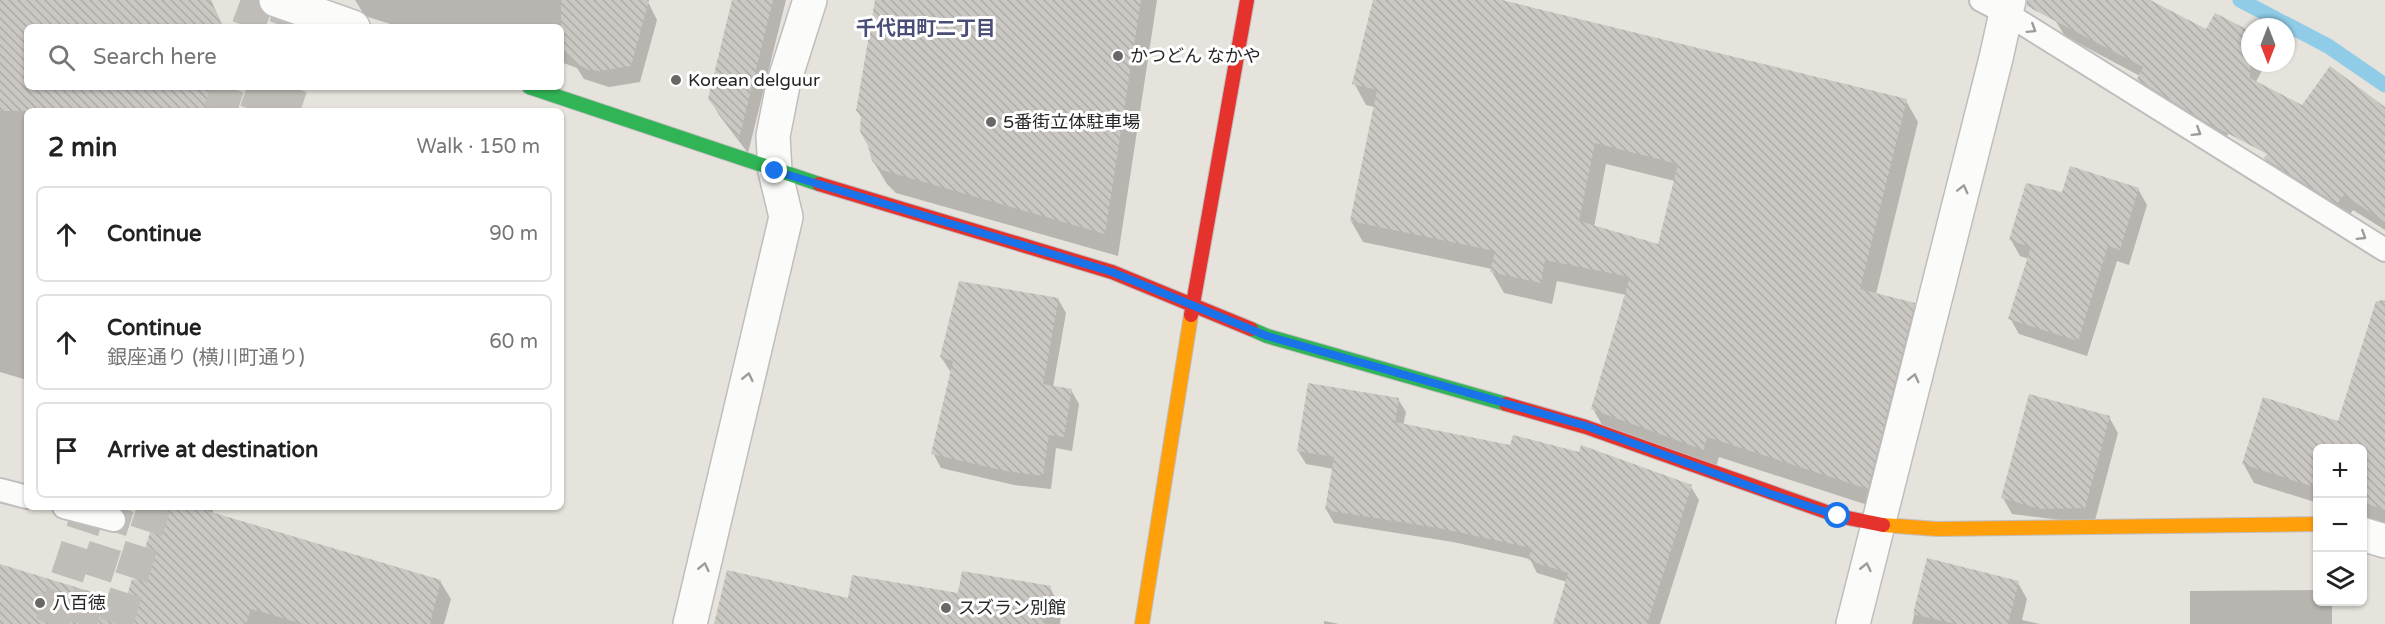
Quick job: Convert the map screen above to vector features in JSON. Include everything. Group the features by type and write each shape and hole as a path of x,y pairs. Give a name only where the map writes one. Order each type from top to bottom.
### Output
{"main road":[{"path":"1142,624 1193,305 1247,0"},
{"path":"538,90 775,171 1112,272 1267,336 1586,426 1771,494 1838,516 1876,525 1937,529 2313,524"}],"street":[{"path":"690,624 786,217 775,171 773,136 781,95 810,0"},
{"path":"284,3 345,24"},
{"path":"1853,624 1876,525 1994,70 1998,4"},
{"path":"2367,536 2385,541"}],"lane":[{"path":"1998,4 2385,250"},
{"path":"0,490 24,496"},
{"path":"76,510 114,520"}],"building":[{"path":"0,0 210,0 222,24 24,24 24,90 218,90 212,108 24,108 24,111 0,111"},
{"path":"561,0 649,0 631,66 599,71 589,70 573,62 564,49 564,24 561,24"},
{"path":"732,0 773,0 739,139 708,99"},
{"name":"5番街立体駐車場","path":"875,0 1141,0 1105,234 882,170 872,161 868,146 860,131 861,113 856,111"},
{"path":"1373,0 1502,0 1907,99 1860,289 1915,303 1868,489 1707,437 1704,450 1591,409 1630,277 1545,260 1541,283 1490,272 1495,251 1350,221 1377,90 1352,84","holes":["1595,143 1678,164 1658,244 1579,221"]},
{"path":"2027,0 2150,0 2206,29 2215,13 2241,26 2241,72 2250,72 2250,78 2302,105 2330,66 2385,107 2385,222 2344,195 2337,204 2264,158 2267,154 2206,122 2137,79 2143,67 2027,6"},
{"path":"2070,166 2139,188 2120,250 2108,246 2078,341 2008,319 2031,247 2009,240 2026,183 2062,192"},
{"path":"959,281 1059,298 1043,384 1072,389 1064,437 1049,435 1043,476 1005,471 931,454 953,361 940,357"},
{"path":"2376,301 2385,302 2385,510 2367,504 2367,444 2313,444 2313,486 2242,464 2263,397 2338,421"},
{"path":"1308,383 1399,398 1395,422 1510,445 1513,435 1579,452 1581,445 1692,485 1647,624 1553,624 1568,573 1528,560 1532,548 1444,529 1325,510 1334,457 1297,451"},
{"path":"2029,394 2110,416 2085,508 2040,509 2001,498"},
{"path":"157,510 204,510 441,580 430,624 303,624 251,609 246,624 0,624 0,564 125,602 132,579 135,580"},
{"path":"1927,558 2019,581 2008,624 1955,624 1913,614"},
{"name":"スズラン別館","path":"727,570 848,598 852,575 958,593 962,571 1051,586 1044,624 714,624"}],"waterway":[{"path":"2240,0 2328,46 2385,85"}],"tunnel":[{"path":"249,24 258,0"},
{"path":"286,24 295,0"},
{"path":"221,108 227,90"},
{"path":"257,108 263,90"},
{"path":"284,108 290,90"},
{"path":"52,624 89,510"},
{"path":"80,624 117,510"},
{"path":"116,624 153,510"}],"traffic: fast":[{"path":"538,90 819,184"},
{"path":"1251,329 1267,336 1506,404"}],"traffic: slow":[{"path":"1142,624 1191,315"},
{"path":"1883,525 1937,529 2313,524"}],"traffic: jam":[{"path":"1191,315 1247,0"},
{"path":"819,184 1112,272 1251,329"},
{"path":"1506,404 1586,427 1838,516 1883,525"}],"place":[{"name":"かつどん なかや","path":"1118,56"},
{"name":"Korean delguur","path":"676,80"},
{"name":"5番街立体駐車場","path":"991,122"},
{"name":"八百徳","path":"40,603"},
{"name":"スズラン別館","path":"946,608"}],"district":[{"name":"千代田町二丁目","path":"926,29"}],"route":[{"path":"775,171 1112,272 1267,336 1586,426 1771,494 1838,516"}]}
